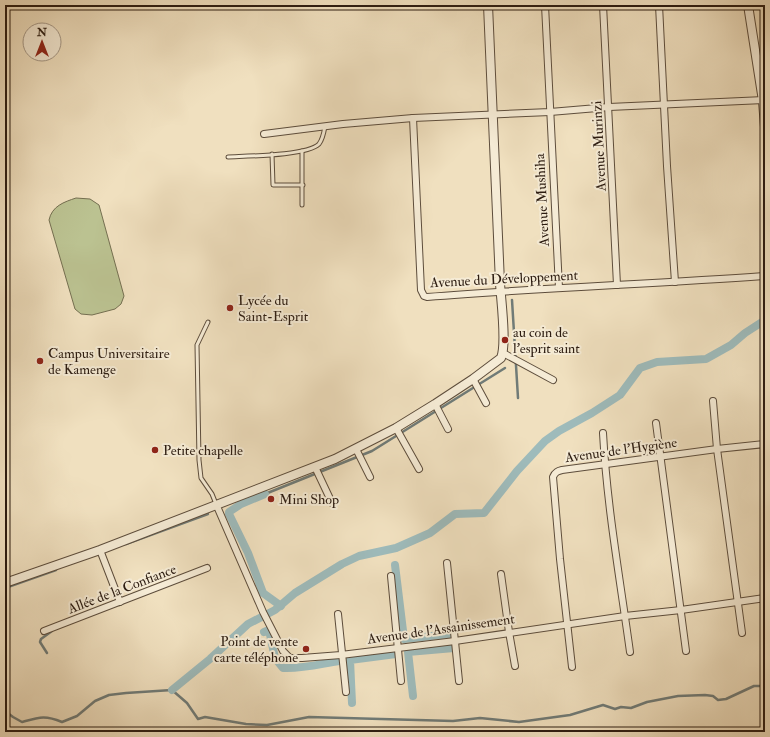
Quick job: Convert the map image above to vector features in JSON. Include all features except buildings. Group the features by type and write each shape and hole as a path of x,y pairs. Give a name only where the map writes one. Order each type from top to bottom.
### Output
{"street":[{"path":"5,583 100,550 315,467 356,449 396,428 435,404 496,363 501,358 504,343 500,291 488,5"},
{"name":"Avenue Mushiha","path":"545,5 559,288"},
{"name":"Avenue Murinzi","path":"603,5 617,285"},
{"path":"659,5 667,166 675,282"},
{"path":"748,5 764,101 765,127"},
{"path":"264,134 325,126 413,118 550,112 609,107 764,101"},
{"name":"Avenue du Développement","path":"413,118 421,293 424,296 765,276"},
{"path":"503,353 553,380"},
{"path":"473,379 486,403"},
{"path":"713,401 742,634"},
{"path":"435,404 448,429"},
{"path":"656,423 686,652"},
{"path":"396,428 419,468"},
{"path":"603,433 613,542 630,652"},
{"name":"Avenue de l'Hygiène","path":"572,667 560,559 553,477 554,474 558,471 765,444"},
{"path":"356,449 370,477"},
{"path":"315,467 332,503"},
{"name":"Avenue de l'Assainissement","path":"216,504 263,612 283,652 290,658 341,655 455,641 508,632 765,598"},
{"path":"100,550 120,602"},
{"path":"447,563 459,682"},
{"name":"Allée de la Confiance","path":"44,631 207,568"},
{"path":"501,574 514,666"},
{"path":"391,576 401,681"},
{"path":"338,614 346,692"}],"lane":[{"path":"228,157 312,149 323,137 325,126"},
{"path":"302,151 302,205"},
{"path":"272,154 273,185 303,185"},
{"path":"208,322 197,345 199,460 201,478 212,494 216,504"}],"green space":[{"path":"76,198 90,199 99,205 124,296 121,304 115,309 92,315 81,314 75,309 49,220 53,211 59,205"}],"waterway":[{"path":"512,300 518,398"},
{"path":"172,690 210,659 248,624 275,610 295,593 342,564 359,556 396,548 430,533 455,514 484,513 517,471 545,441 559,431 592,413 620,395 640,368 657,362 706,359 731,345 745,333 765,320"},
{"path":"265,494 372,451 505,368"},
{"path":"265,494 241,504 229,512 229,514 248,553 263,593 281,606"},
{"path":"126,544 208,514"},
{"path":"395,565 404,639 450,634"},
{"path":"5,588 56,570"},
{"path":"264,632 269,630 275,658 283,668 304,667 339,661"},
{"path":"47,653 40,642 41,639 52,631"},
{"path":"413,696 408,652 454,648"},
{"path":"352,703 350,660 396,654"},
{"path":"5,711 22,722 42,718 51,718 62,722 77,716 95,701 109,695 172,690 187,703 198,719 205,717 246,724 267,725 309,717 453,721 480,718 519,722 570,715 603,705 615,709 621,707 631,708 647,702 678,696 705,695 713,696 718,700 726,699 754,686 765,686"}],"place":[{"name":"Lycée du Saint-Esprit","path":"230,308"},
{"name":"au coin de l'esprit saint","path":"505,340"},
{"name":"Campus Universitaire de Kamenge","path":"40,361"},
{"name":"Petite chapelle","path":"155,450"},
{"name":"Mini Shop","path":"271,499"},
{"name":"Point de vente carte téléphone","path":"306,649"}]}
